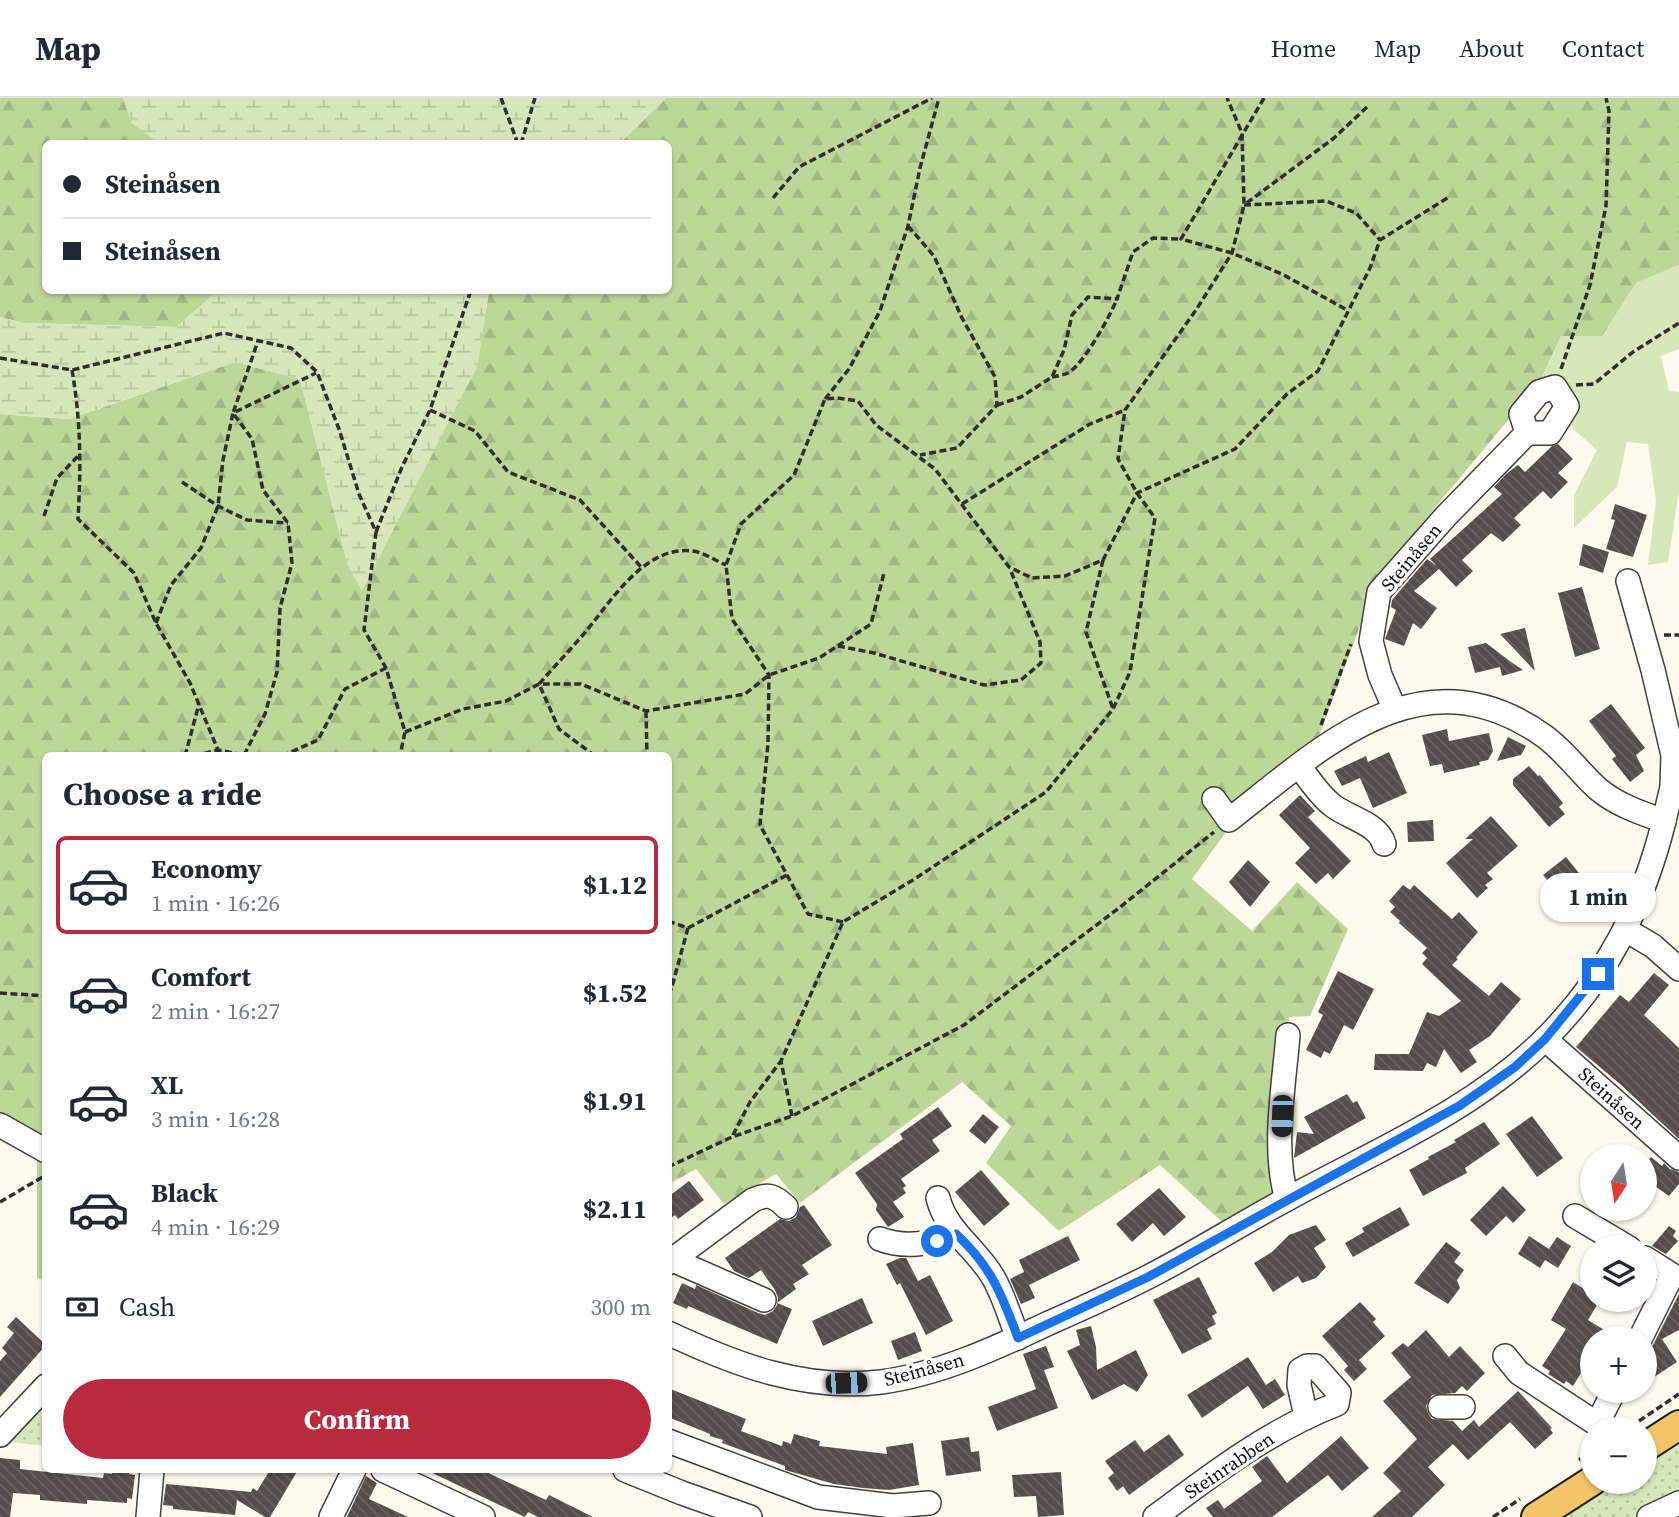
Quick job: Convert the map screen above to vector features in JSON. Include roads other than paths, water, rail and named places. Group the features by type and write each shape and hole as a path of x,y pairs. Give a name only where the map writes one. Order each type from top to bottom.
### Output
{"main road":[{"path":"1657,1430 1679,1424"},
{"path":"1536,1517 1580,1489"}],"street":[{"name":"Steinåsen","path":"1395,710 1380,675 1371,640 1380,592 1446,516 1527,433 1550,433 1566,406 1555,387"},
{"name":"Steinåsen","path":"672,1335 738,1364 772,1375 846,1383 879,1382 915,1376 1018,1338 1148,1277 1459,1106 1515,1067 1545,1039 1589,987 1626,930 1643,894 1670,817 1673,755 1628,581"},
{"path":"1213,799 1229,820 1350,729 1395,710 1453,702 1492,709 1510,717 1547,738 1597,789 1613,800 1670,817"},
{"path":"1299,766 1331,804 1374,829 1381,836 1384,845"},
{"path":"1626,930 1653,946 1679,969"},
{"path":"1287,1199 1283,1187 1281,1152 1288,1035"},
{"name":"Steinåsen","path":"1545,1039 1679,1158"},
{"path":"0,1125 42,1149"},
{"path":"672,1260 753,1200 769,1195 776,1197 786,1207"},
{"path":"938,1198 944,1215 956,1234 972,1248 994,1278 1018,1338"},
{"path":"1575,1216 1607,1235"},
{"path":"880,1239 912,1245 937,1241 956,1234"},
{"path":"672,1261 764,1300"},
{"path":"1657,1266 1672,1275 1657,1305"},
{"path":"1505,1356 1519,1373 1585,1417"},
{"path":"0,1435 42,1390"},
{"path":"1440,1407 1463,1407"},
{"name":"Steinrabben","path":"1155,1517 1250,1448 1306,1416"},
{"path":"672,1442 818,1497 893,1506 929,1503"},
{"path":"148,1517 152,1473"},
{"path":"331,1517 353,1473"},
{"path":"389,1473 482,1517"},
{"path":"632,1473 750,1517"},
{"path":"1649,1517 1679,1503"}]}
